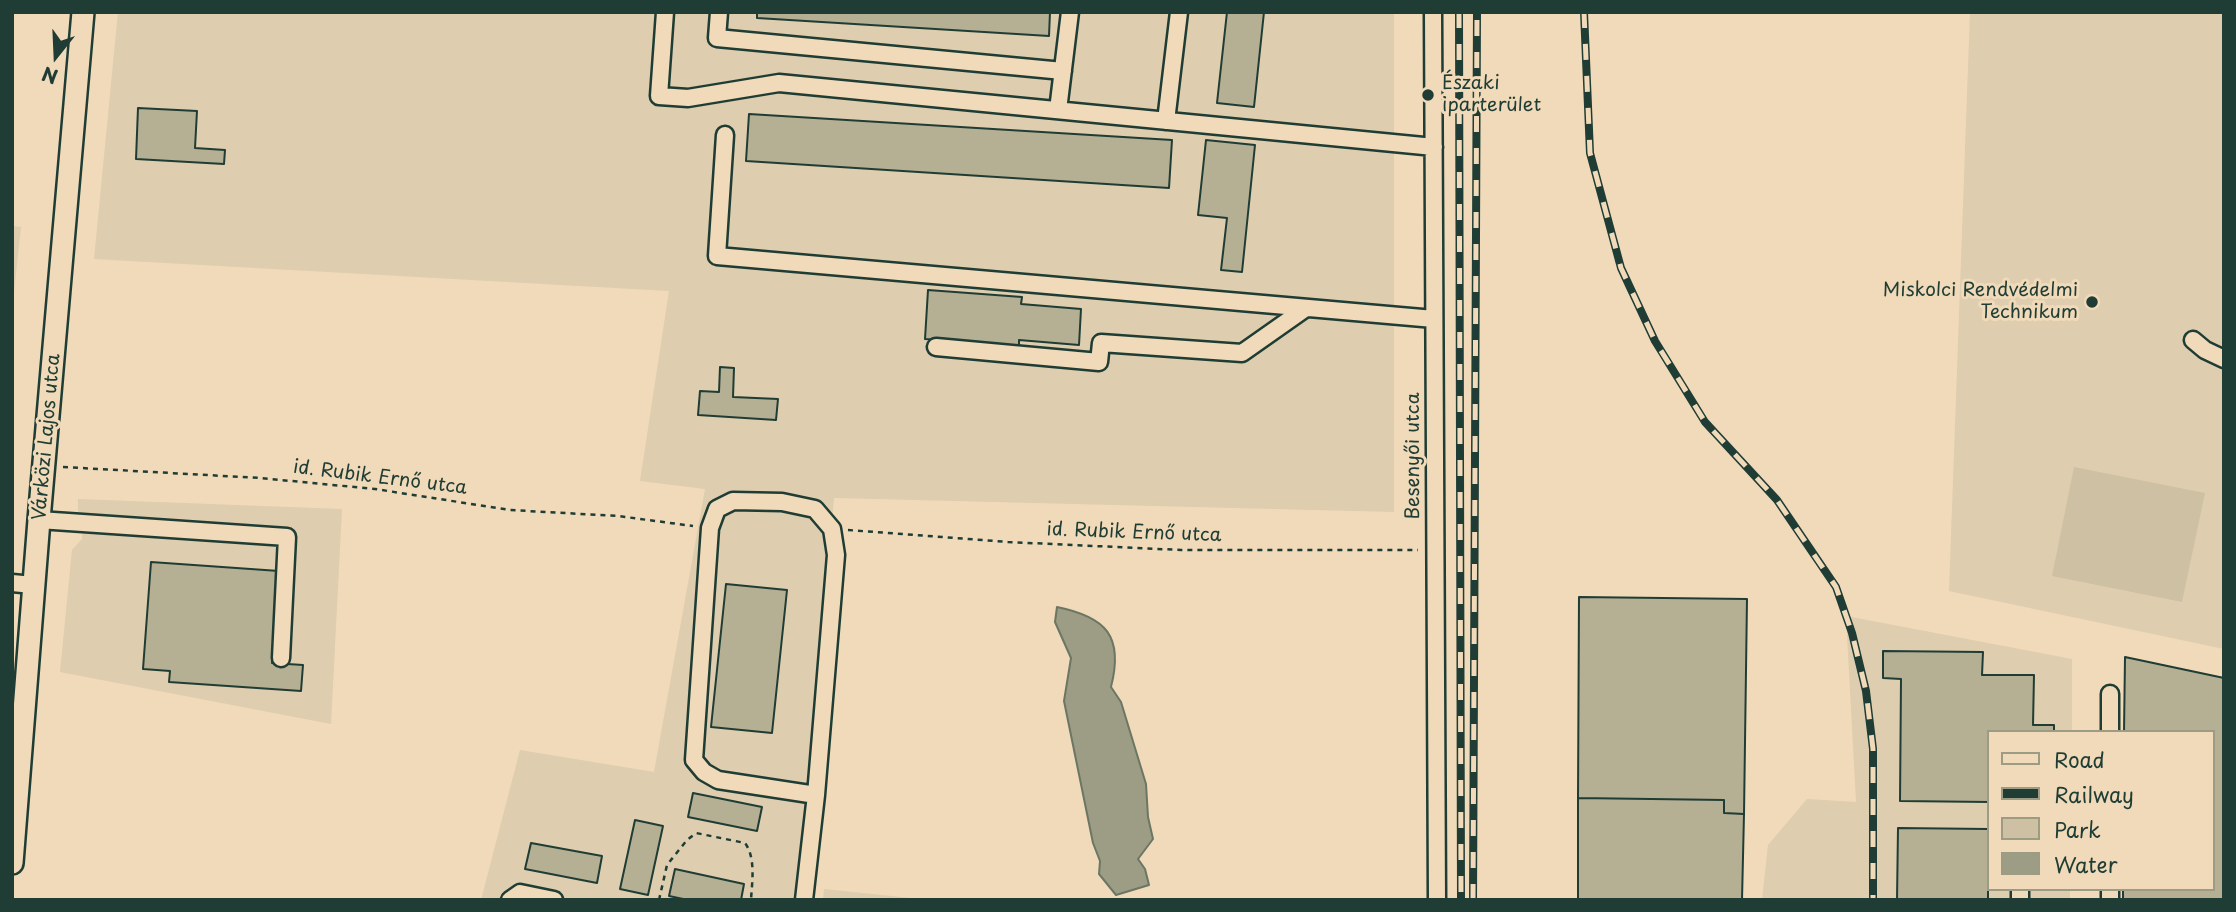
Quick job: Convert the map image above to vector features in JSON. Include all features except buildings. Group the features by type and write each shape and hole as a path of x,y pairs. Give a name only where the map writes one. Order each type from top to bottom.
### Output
{"main road":[{"name":"Várközi Lajos utca","path":"12,863 23,584 39,520 45,466 83,12"}],"street":[{"path":"664,12 659,96 688,99 779,83 1434,147"},
{"path":"719,12 717,38 1063,71"},
{"path":"1058,110 1070,12"},
{"path":"1166,121 1179,12"},
{"name":"Besenyői utca","path":"1433,12 1437,900"},
{"path":"725,135 717,256 1434,319"},
{"path":"936,347 1099,362 1101,343 1242,354 1306,308"},
{"path":"2193,340 2205,350 2224,359"},
{"path":"804,900 816,795 836,555 832,529 815,509 782,502 733,501 717,509 710,528 694,760 704,772 718,780 816,795"},
{"path":"39,520 287,537 281,658"},
{"path":"2110,694 2110,730"},
{"path":"510,900 520,893 554,900"}],"path":[{"name":"id. Rubik Ernő utca","path":"45,466 260,478 374,489 510,510 618,516 710,528"},
{"name":"id. Rubik Ernő utca","path":"832,529 1007,542 1181,550 1435,550"},
{"path":"659,900 667,865 696,833 745,843 750,849 751,900"}],"shaded area":[{"path":"118,12 1394,12 1394,512 834,498 799,900 481,900 520,750 654,772 705,489 640,481 669,291 94,259"},
{"name":"Miskolci Rendvédelmi Technikum","path":"1970,12 2224,12 2224,649 1949,591"},
{"path":"12,226 21,227 12,311"},
{"path":"78,499 342,509 331,724 60,672 72,550 82,539 84,518 78,512"},
{"path":"1846,616 2072,659 2072,730 1988,730 1988,891 2070,891 2070,900 1762,900 1768,845 1807,799 1856,802"},
{"path":"824,889 930,900 823,900"}],"green space":[{"path":"2074,467 2205,493 2182,602 2052,576"}],"water":[{"path":"1057,607 1074,611 1099,623 1113,642 1115,654 1111,687 1121,702 1146,784 1148,817 1153,839 1138,859 1145,869 1149,885 1116,895 1099,874 1100,861 1093,843 1064,701 1071,658 1055,622"}],"railway":[{"path":"1459,12 1461,900"},
{"path":"1473,900 1477,12"},
{"path":"1584,12 1590,153 1621,268 1655,341 1705,422 1777,500 1836,587 1852,633 1866,691 1873,749 1873,900"}],"place":[{"name":"Északi iparterület","path":"1428,95"},
{"name":"Miskolci Rendvédelmi Technikum","path":"2092,302"}]}
